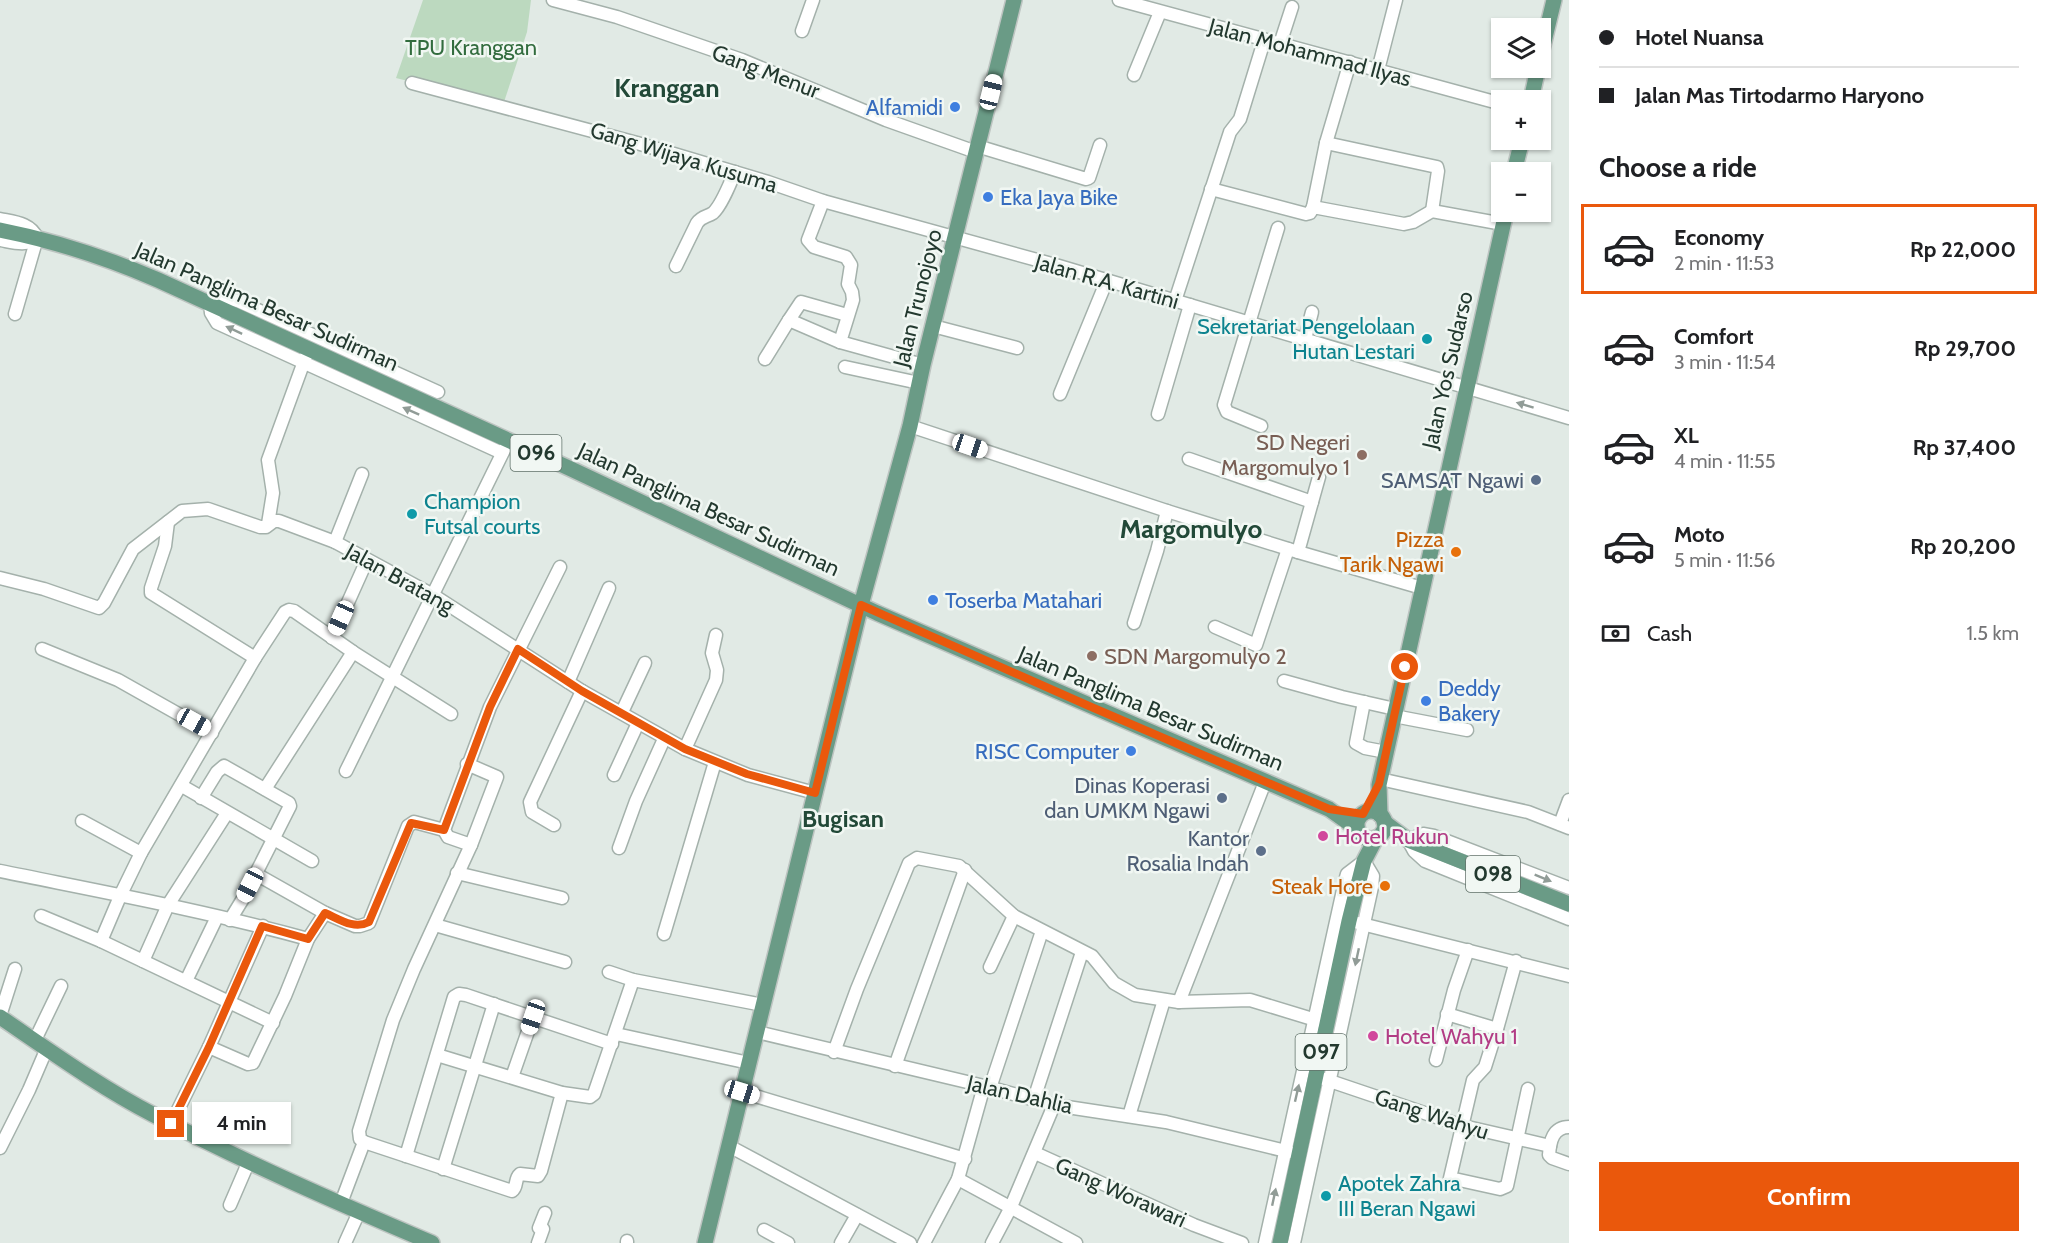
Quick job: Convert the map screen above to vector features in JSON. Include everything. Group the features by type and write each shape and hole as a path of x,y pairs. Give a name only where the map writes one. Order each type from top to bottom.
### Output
{"main road":[{"name":"Jalan Trunojoyo","path":"705,1243 861,605 910,426 923,365 1014,0"},
{"path":"1550,18 1554,0"},
{"name":"Jalan Yos Sudarso","path":"1373,816 1503,222"},
{"name":"Jalan Panglima Besar Sudirman","path":"0,230 37,238 115,261 282,337 306,356 506,447 566,459 624,494 649,514 721,532 797,575 861,605 1329,809 1368,835"},
{"name":"Jalan Panglima Besar Sudirman","path":"1329,809 1373,816"},
{"path":"1373,816 1383,830 1368,835 1357,822 1373,816"},
{"name":"098","path":"1373,816 1408,840"},
{"name":"098","path":"1368,835 1408,840 1461,854 1530,896 1569,904"},
{"name":"097","path":"1280,1243 1298,1154 1323,1079 1321,1021 1356,923 1368,835"},
{"path":"0,1017 109,1090 171,1124 359,1212 432,1243"}],"street":[{"name":"Gang Menur","path":"553,0 616,17 742,60 886,120 976,149 1086,179 1089,178 1100,145"},
{"path":"802,31 813,0"},
{"name":"Jalan Mohammad Ilyas","path":"1119,0 1491,101"},
{"path":"1378,70 1396,0"},
{"path":"1280,45 1292,7"},
{"path":"1134,75 1160,12"},
{"path":"1175,300 1230,132 1240,119 1264,41"},
{"path":"1211,189 1306,214 1310,213 1314,207 1326,143 1350,62"},
{"name":"Gang Wijaya Kusuma","path":"412,82 563,122 735,172 823,201 955,237"},
{"path":"1326,143 1437,167 1432,211"},
{"path":"676,266 696,223 700,218 713,213 718,207 735,172"},
{"path":"823,201 808,240 814,247 846,257 850,261 848,284 853,297 840,342"},
{"path":"1314,207 1404,224 1413,222 1432,211 1491,217"},
{"path":"0,219 24,224 34,232 37,238 15,314"},
{"path":"1261,426 1227,412 1224,408 1278,228"},
{"name":"Jalan R.A. Kartini","path":"955,237 1251,322 1569,418"},
{"path":"0,240 24,243 37,238"},
{"path":"1060,394 1107,280"},
{"path":"765,359 801,302 847,315"},
{"path":"1158,414 1190,305"},
{"path":"1305,339 1312,312"},
{"path":"789,320 840,342 923,365"},
{"path":"933,326 1017,348"},
{"path":"282,337 438,392"},
{"path":"268,524 273,493 268,460 306,356"},
{"path":"845,367 919,383"},
{"path":"910,426 1293,551 1422,588"},
{"path":"346,771 506,447"},
{"path":"1189,459 1312,502"},
{"path":"335,542 362,474"},
{"path":"1215,627 1256,645 1312,502 1319,477"},
{"name":"Jalan Bratang","path":"0,578 44,589 99,608 104,603 133,549 182,511 197,509 221,513 260,527 266,527 274,520 279,521 335,542 433,595 582,691 622,712 664,739 747,774 815,793"},
{"path":"1134,623 1167,511"},
{"path":"168,522 165,546 151,593 255,658"},
{"path":"332,638 367,560"},
{"path":"444,830 490,707 560,567"},
{"path":"568,682 609,588"},
{"path":"101,941 141,854 255,658 285,612 294,611 352,652 451,714"},
{"path":"685,749 716,680 717,670 712,653 716,635"},
{"path":"42,649 118,680 212,733"},
{"path":"265,789 352,652"},
{"path":"622,712 645,663"},
{"path":"1284,681 1467,730"},
{"path":"554,825 532,812 530,802 582,691"},
{"path":"1364,702 1356,742 1365,748 1386,752"},
{"path":"614,775 638,723"},
{"path":"619,848 636,801 664,739"},
{"path":"664,934 715,762"},
{"path":"467,764 497,777 471,845 393,1020 359,1131 360,1139 509,1191 514,1190 520,1174 538,1176 541,1171 562,1093"},
{"path":"201,798 222,766 265,789 291,809 272,839 256,874 230,920"},
{"path":"1179,1002 1265,782"},
{"path":"1380,782 1528,812 1564,826 1569,800"},
{"path":"182,786 312,861"},
{"path":"143,961 168,905 227,813"},
{"path":"82,820 141,854"},
{"path":"256,874 325,913 360,926 369,922 411,823 444,830 448,837 471,845"},
{"path":"1408,840 1417,855 1425,861 1530,896 1569,919"},
{"path":"1461,854 1569,888"},
{"path":"834,1052 857,989 909,863 917,858 950,863 965,870 1014,916 1092,956 1114,983 1125,991 1145,998 1179,1002 1250,1000 1321,1021"},
{"path":"1294,1243 1298,1154 1345,881 1347,874 1364,861"},
{"path":"895,1065 965,870"},
{"path":"0,871 121,894 262,926 308,939"},
{"path":"457,873 562,898"},
{"path":"209,1047 252,1064 273,1023 308,939 325,913"},
{"path":"41,915 273,1023"},
{"path":"186,981 217,916"},
{"path":"990,967 1014,916"},
{"path":"1323,1079 1356,923 1569,976"},
{"path":"435,925 565,962"},
{"path":"171,1124 209,1047 262,926"},
{"path":"924,1243 958,1179 987,1087 1042,931"},
{"path":"1436,1060 1447,1014 1468,950"},
{"path":"1034,1099 1083,952"},
{"path":"1516,961 1485,1067 1473,1080 1450,1178 1500,1189 1507,1186 1528,1089"},
{"path":"0,1017 15,969"},
{"path":"609,972 633,980 764,1005"},
{"path":"437,1055 562,1093 586,1097 594,1094 633,980"},
{"path":"0,1148 4,1132 29,1090 41,1044 61,986"},
{"path":"406,1156 454,997 459,994 614,1039 749,1063"},
{"path":"1129,1116 1164,1000"},
{"path":"443,1169 494,1004"},
{"path":"1447,1014 1497,1029"},
{"path":"513,1077 533,1017"},
{"name":"Jalan Dahlia","path":"757,1032 1054,1104 1166,1122 1298,1154"},
{"name":"Gang Wahyu","path":"1323,1079 1463,1126 1550,1146"},
{"path":"742,1092 965,1159"},
{"path":"992,1243 1035,1153 1054,1104"},
{"path":"1569,1127 1555,1131 1549,1155 1569,1164"},
{"path":"341,1203 364,1142"},
{"path":"729,1146 910,1243"},
{"name":"Gang Worawari","path":"1035,1153 1194,1225 1242,1243"},
{"path":"1265,1243 1298,1154"},
{"path":"230,1205 249,1161"},
{"path":"958,1179 1076,1243"},
{"path":"345,1243 359,1212"},
{"path":"538,1243 543,1229 539,1228 545,1213"},
{"path":"842,1243 857,1215"},
{"path":"764,1230 788,1243"}],"green space":[{"name":"TPU Kranggan","path":"423,0 531,0 527,32 503,105 396,78"}],"place":[{"name":"Alfamidi","path":"955,107"},
{"name":"Eka Jaya Bike","path":"988,197"},
{"name":"Sekretariat Pengelolaan Hutan Lestari","path":"1427,339"},
{"name":"SD Negeri Margomulyo 1","path":"1362,455"},
{"name":"SAMSAT Ngawi","path":"1536,480"},
{"name":"Champion Futsal courts","path":"412,514"},
{"name":"Pizza Tarik Ngawi","path":"1456,552"},
{"name":"Toserba Matahari","path":"933,600"},
{"name":"SDN Margomulyo 2","path":"1092,656"},
{"name":"Deddy Bakery","path":"1426,701"},
{"name":"RISC Computer","path":"1131,751"},
{"name":"Dinas Koperasi dan UMKM Ngawi","path":"1222,798"},
{"name":"Hotel Rukun","path":"1323,836"},
{"name":"Kantor Rosalia Indah","path":"1261,851"},
{"name":"Steak Hore","path":"1385,886"},
{"name":"Hotel Wahyu 1","path":"1373,1036"},
{"name":"Apotek Zahra III Beran Ngawi","path":"1326,1196"}],"district":[{"name":"Kranggan","path":"667,88"},
{"name":"Margomulyo","path":"1191,529"},
{"name":"Bugisan","path":"843,819"}],"route":[{"path":"171,1124 209,1047 262,926 308,939 325,913 355,926 365,925 369,922 408,826 414,822 444,830 490,707 518,649 582,691 622,712 664,739 747,774 815,793 861,605 1329,809 1363,814 1379,784 1405,667"}]}
